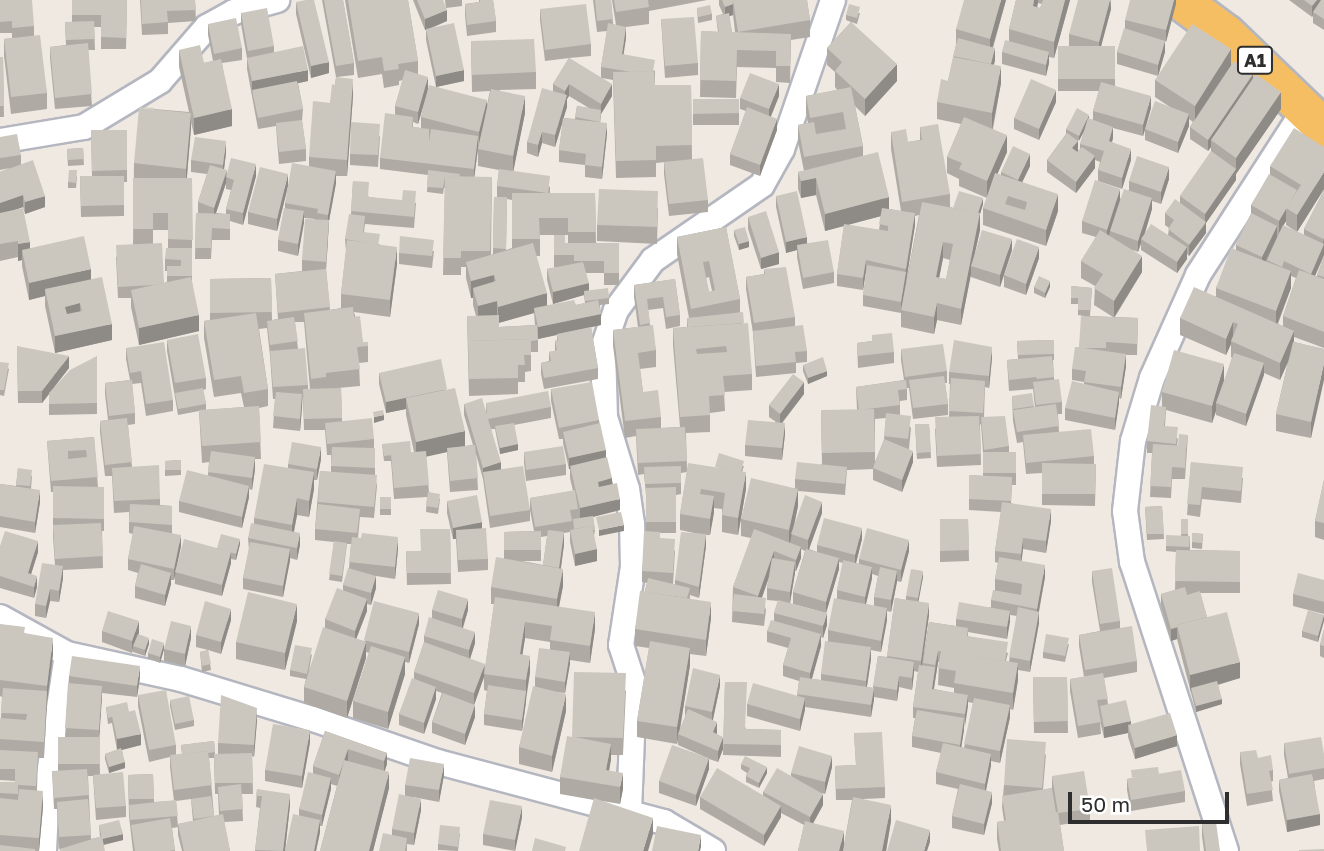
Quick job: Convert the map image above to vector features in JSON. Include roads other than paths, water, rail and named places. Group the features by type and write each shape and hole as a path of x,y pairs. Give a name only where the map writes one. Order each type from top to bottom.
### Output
{"highway":[{"name":"A1","path":"1180,0 1226,34 1318,112"},
{"name":"A1","path":"1221,0 1318,112"}],"street":[{"path":"0,141 84,127 160,81 207,27 234,12 277,0"},
{"path":"629,812 634,685 621,645 633,567 632,524 627,489 605,417 603,348 616,310 653,260 762,184 782,149 834,0"},
{"path":"1226,851 1136,572 1125,511 1133,441 1153,378 1198,275 1318,112"},
{"path":"0,617 67,654 181,679 313,719 438,762 664,822 713,851"},
{"path":"44,851 47,788 67,654"}]}
